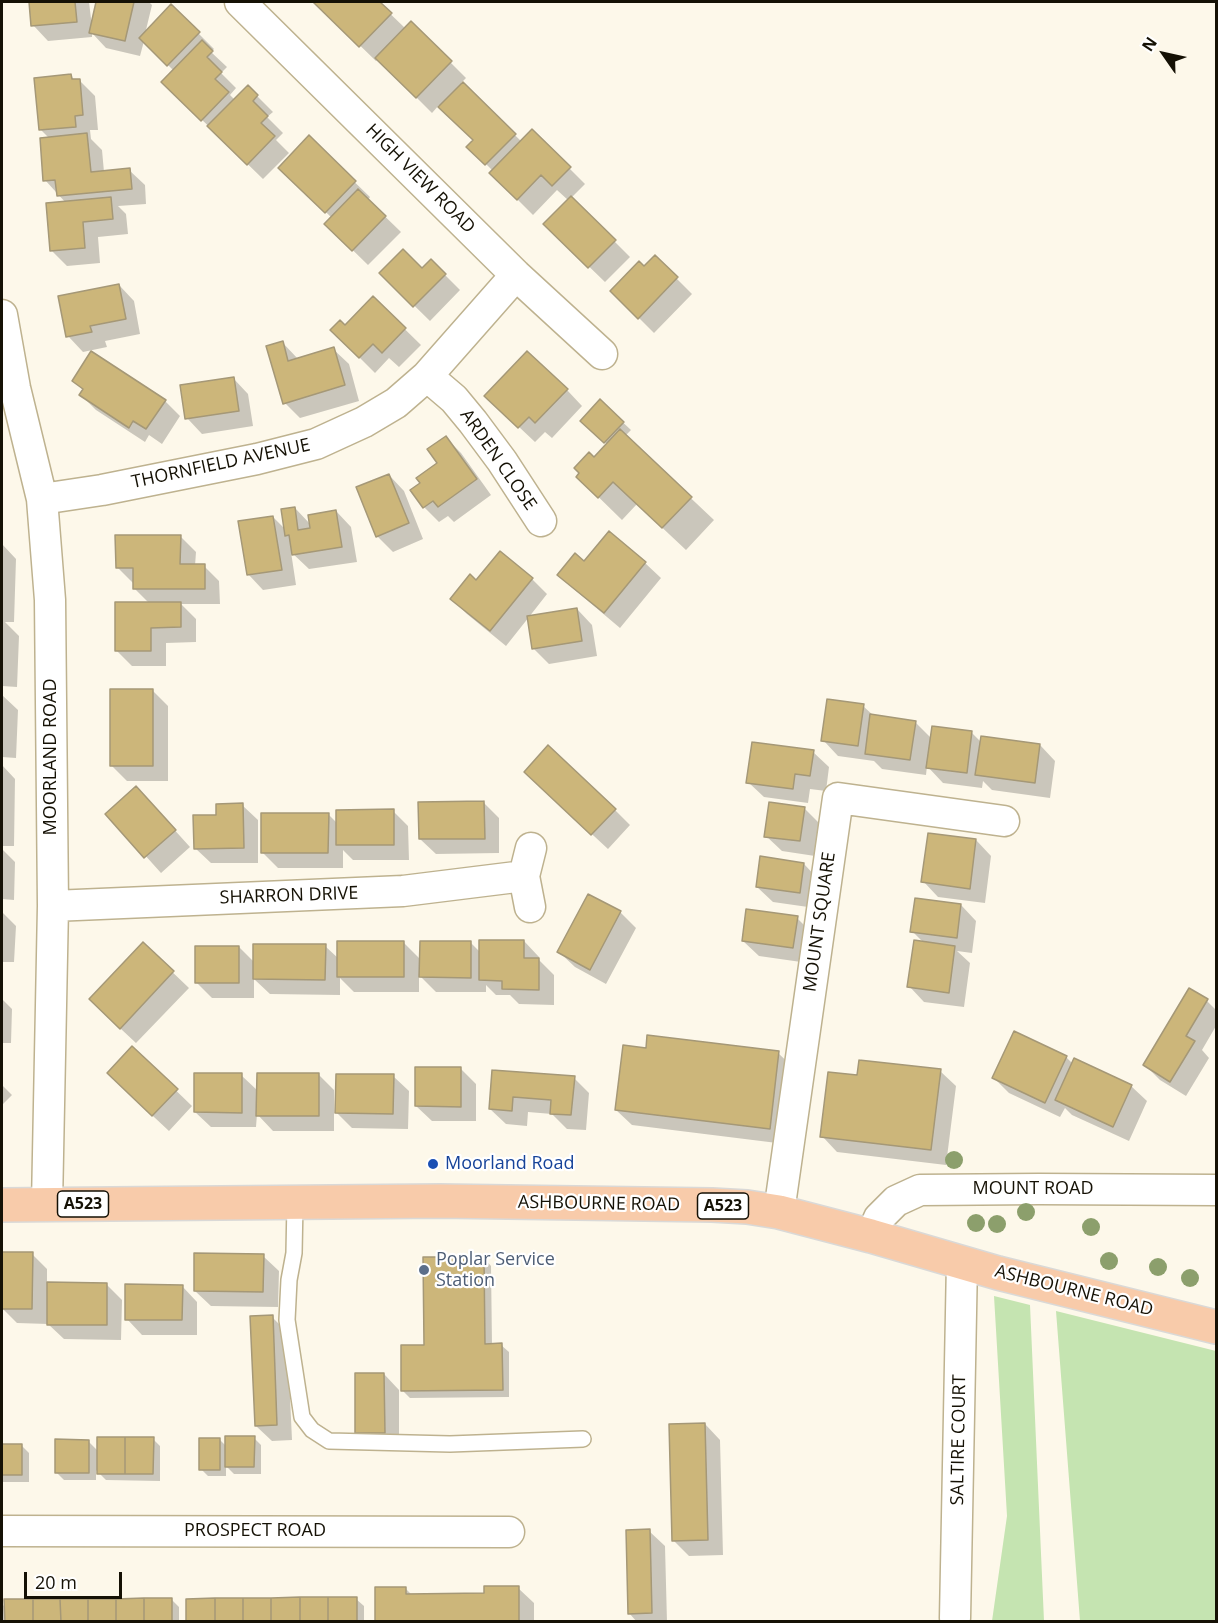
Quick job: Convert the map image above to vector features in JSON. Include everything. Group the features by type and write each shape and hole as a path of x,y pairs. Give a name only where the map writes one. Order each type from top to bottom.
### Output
{"highway":[{"name":"ASHBOURNE ROAD","path":"2,1205 440,1201 712,1205 747,1208 779,1212 1037,1283 1216,1327"}],"street":[{"name":"HIGH VIEW ROAD","path":"240,2 516,275 602,354"},
{"name":"THORNFIELD AVENUE","path":"42,499 102,490 257,459 316,444 364,422 396,403 427,376 516,275"},
{"name":"MOORLAND ROAD","path":"2,315 15,388 42,499 50,600 53,906 47,1204"},
{"name":"ARDEN CLOSE","path":"427,376 454,399 473,422 502,461 541,521"},
{"name":"MOUNT SQUARE","path":"779,1212 838,798 1004,821"},
{"path":"530,907 524,876 531,848"},
{"name":"SHARRON DRIVE","path":"53,906 403,891 524,876"},
{"name":"MOUNT ROAD","path":"871,1236 879,1218 896,1201 920,1190 1216,1190"},
{"name":"SALTIRE COURT","path":"956,1618 962,1262"},
{"name":"PROSPECT ROAD","path":"2,1531 508,1532"}],"lane":[{"path":"296,1203 294,1253 289,1280 287,1320 302,1417 312,1430 329,1441 450,1444 583,1439"}],"green space":[{"path":"994,1296 1030,1305 1044,1621 992,1621 1007,1516"},
{"path":"1056,1311 1216,1351 1216,1621 1080,1621"}],"building":[{"path":"29,2 75,2 77,22 31,26"},
{"path":"96,2 134,2 125,41 89,33"},
{"path":"313,2 380,2 392,13 359,47"},
{"path":"171,4 200,32 167,66 139,38"},
{"path":"411,21 452,61 416,98 375,58"},
{"path":"202,40 213,51 207,57 222,72 215,79 229,92 201,121 161,82"},
{"path":"71,74 72,79 80,79 83,115 75,116 76,127 39,130 34,78"},
{"path":"463,82 516,134 485,165 466,147 473,140 438,107"},
{"path":"248,85 258,95 253,101 268,116 261,123 275,136 247,165 207,126"},
{"path":"532,129 571,167 552,186 541,175 517,200 489,173"},
{"path":"87,133 91,172 130,168 132,189 57,196 55,180 43,181 40,138"},
{"path":"309,135 356,181 325,213 278,168"},
{"path":"358,189 386,216 352,251 324,224"},
{"path":"571,196 616,240 588,268 543,224"},
{"path":"111,197 113,219 83,222 85,248 50,251 46,203"},
{"path":"403,249 422,268 431,259 446,274 413,307 379,273"},
{"path":"655,255 678,277 638,319 610,291 639,261 644,266"},
{"path":"119,284 126,319 90,326 92,332 66,337 58,296"},
{"path":"373,296 406,328 382,353 373,344 359,358 330,330 340,320 345,325"},
{"path":"283,341 288,361 334,347 345,385 283,404 266,346"},
{"path":"91,351 166,400 146,429 133,421 129,428 79,395 83,389 72,381"},
{"path":"527,351 568,389 535,423 529,417 518,428 484,396"},
{"path":"234,377 239,411 185,419 180,385"},
{"path":"600,399 624,422 604,443 580,421"},
{"path":"620,429 692,497 662,528 613,482 598,498 576,477 579,473 574,468 589,452 594,457"},
{"path":"446,436 477,479 438,507 433,501 423,508 410,490 420,483 416,478 437,463 427,449"},
{"path":"389,474 409,523 376,537 356,487"},
{"path":"295,507 298,530 310,528 308,515 336,510 342,547 292,555 289,535 285,536 281,509"},
{"path":"273,516 282,570 247,575 238,521"},
{"path":"609,531 646,562 604,613 557,575 575,553 584,561"},
{"path":"115,535 181,535 180,564 205,564 205,589 133,589 133,568 116,568"},
{"path":"500,551 533,578 490,631 450,599 470,574 476,580"},
{"path":"115,602 181,602 181,627 151,628 151,651 115,651"},
{"path":"577,608 582,641 532,649 527,616"},
{"path":"110,689 153,689 153,766 110,766"},
{"path":"827,699 864,704 858,746 821,741"},
{"path":"870,714 916,721 910,760 865,754"},
{"path":"932,726 972,731 967,773 926,768"},
{"path":"981,736 1040,744 1035,783 975,775"},
{"path":"752,742 814,750 810,776 795,774 793,789 746,783"},
{"path":"548,745 616,809 591,835 524,772"},
{"path":"136,786 176,830 144,858 105,814"},
{"path":"484,801 485,839 419,839 418,802"},
{"path":"769,802 805,807 800,841 764,837"},
{"path":"243,803 244,848 194,849 193,815 216,815 216,804"},
{"path":"394,809 394,845 336,845 336,810"},
{"path":"261,813 329,813 328,853 261,853"},
{"path":"928,833 976,839 970,889 921,882"},
{"path":"760,856 804,863 800,893 756,887"},
{"path":"588,894 621,911 590,970 557,952"},
{"path":"915,898 961,904 957,938 910,932"},
{"path":"746,909 798,916 793,948 742,941"},
{"path":"479,940 524,940 524,958 539,958 539,990 502,989 502,981 479,980"},
{"path":"914,940 955,946 949,993 907,987"},
{"path":"337,941 404,941 404,977 337,977"},
{"path":"420,941 471,941 471,978 419,977"},
{"path":"143,942 174,971 120,1029 89,999"},
{"path":"253,944 326,944 325,980 253,979"},
{"path":"195,946 239,946 239,983 195,983"},
{"path":"1189,988 1208,999 1186,1036 1195,1041 1170,1082 1143,1065"},
{"path":"1014,1031 1067,1056 1045,1103 992,1078"},
{"path":"647,1035 779,1051 770,1129 615,1110 623,1045 646,1048"},
{"path":"132,1046 178,1089 152,1116 107,1073"},
{"path":"1074,1058 1132,1085 1113,1127 1055,1100"},
{"path":"859,1060 941,1069 931,1150 820,1137 828,1072 857,1075"},
{"path":"415,1067 461,1067 461,1107 415,1106"},
{"path":"492,1070 575,1076 571,1115 550,1114 551,1100 513,1097 512,1111 489,1109"},
{"path":"194,1073 242,1073 242,1113 194,1112"},
{"path":"257,1073 319,1073 319,1116 256,1116"},
{"path":"336,1074 394,1074 393,1114 335,1113"},
{"path":"2,1252 33,1252 32,1309 2,1309"},
{"path":"194,1253 264,1254 263,1292 194,1291"},
{"path":"423,1257 484,1257 485,1344 502,1343 503,1390 401,1391 401,1345 424,1345"},
{"path":"47,1282 107,1283 107,1325 47,1325"},
{"path":"125,1284 183,1285 182,1320 125,1320"},
{"path":"273,1315 277,1425 255,1426 250,1316"},
{"path":"355,1373 384,1373 385,1433 355,1433"},
{"path":"705,1423 708,1540 672,1541 669,1424"},
{"path":"225,1436 255,1436 254,1467 225,1467"},
{"path":"97,1437 125,1437 125,1474 97,1474"},
{"path":"125,1437 154,1437 153,1474 125,1474"},
{"path":"199,1438 220,1438 220,1470 199,1470"},
{"path":"55,1439 89,1440 89,1473 55,1473"},
{"path":"2,1444 22,1444 22,1475 2,1475"},
{"path":"650,1529 652,1613 628,1614 626,1530"},
{"path":"484,1586 519,1586 519,1622 375,1622 375,1587 406,1587 406,1594 484,1593"},
{"path":"300,1597 300,1622 271,1622 271,1598"},
{"path":"300,1597 328,1597 328,1622 300,1622"},
{"path":"328,1597 357,1597 357,1622 328,1622"},
{"path":"144,1598 172,1598 172,1622 144,1622"},
{"path":"144,1598 144,1622 116,1622 116,1599"},
{"path":"215,1598 215,1622 186,1622 186,1599"},
{"path":"215,1598 243,1598 243,1622 215,1622"},
{"path":"243,1598 271,1598 271,1622 243,1622"},
{"path":"4,1599 33,1599 33,1622 5,1622"},
{"path":"33,1599 60,1599 61,1622 33,1622"},
{"path":"60,1599 88,1599 88,1622 61,1622"},
{"path":"88,1599 116,1599 116,1622 88,1622"}],"place":[{"name":"Moorland Road","path":"433,1164"},
{"name":"Poplar Service Station","path":"424,1270"}]}
